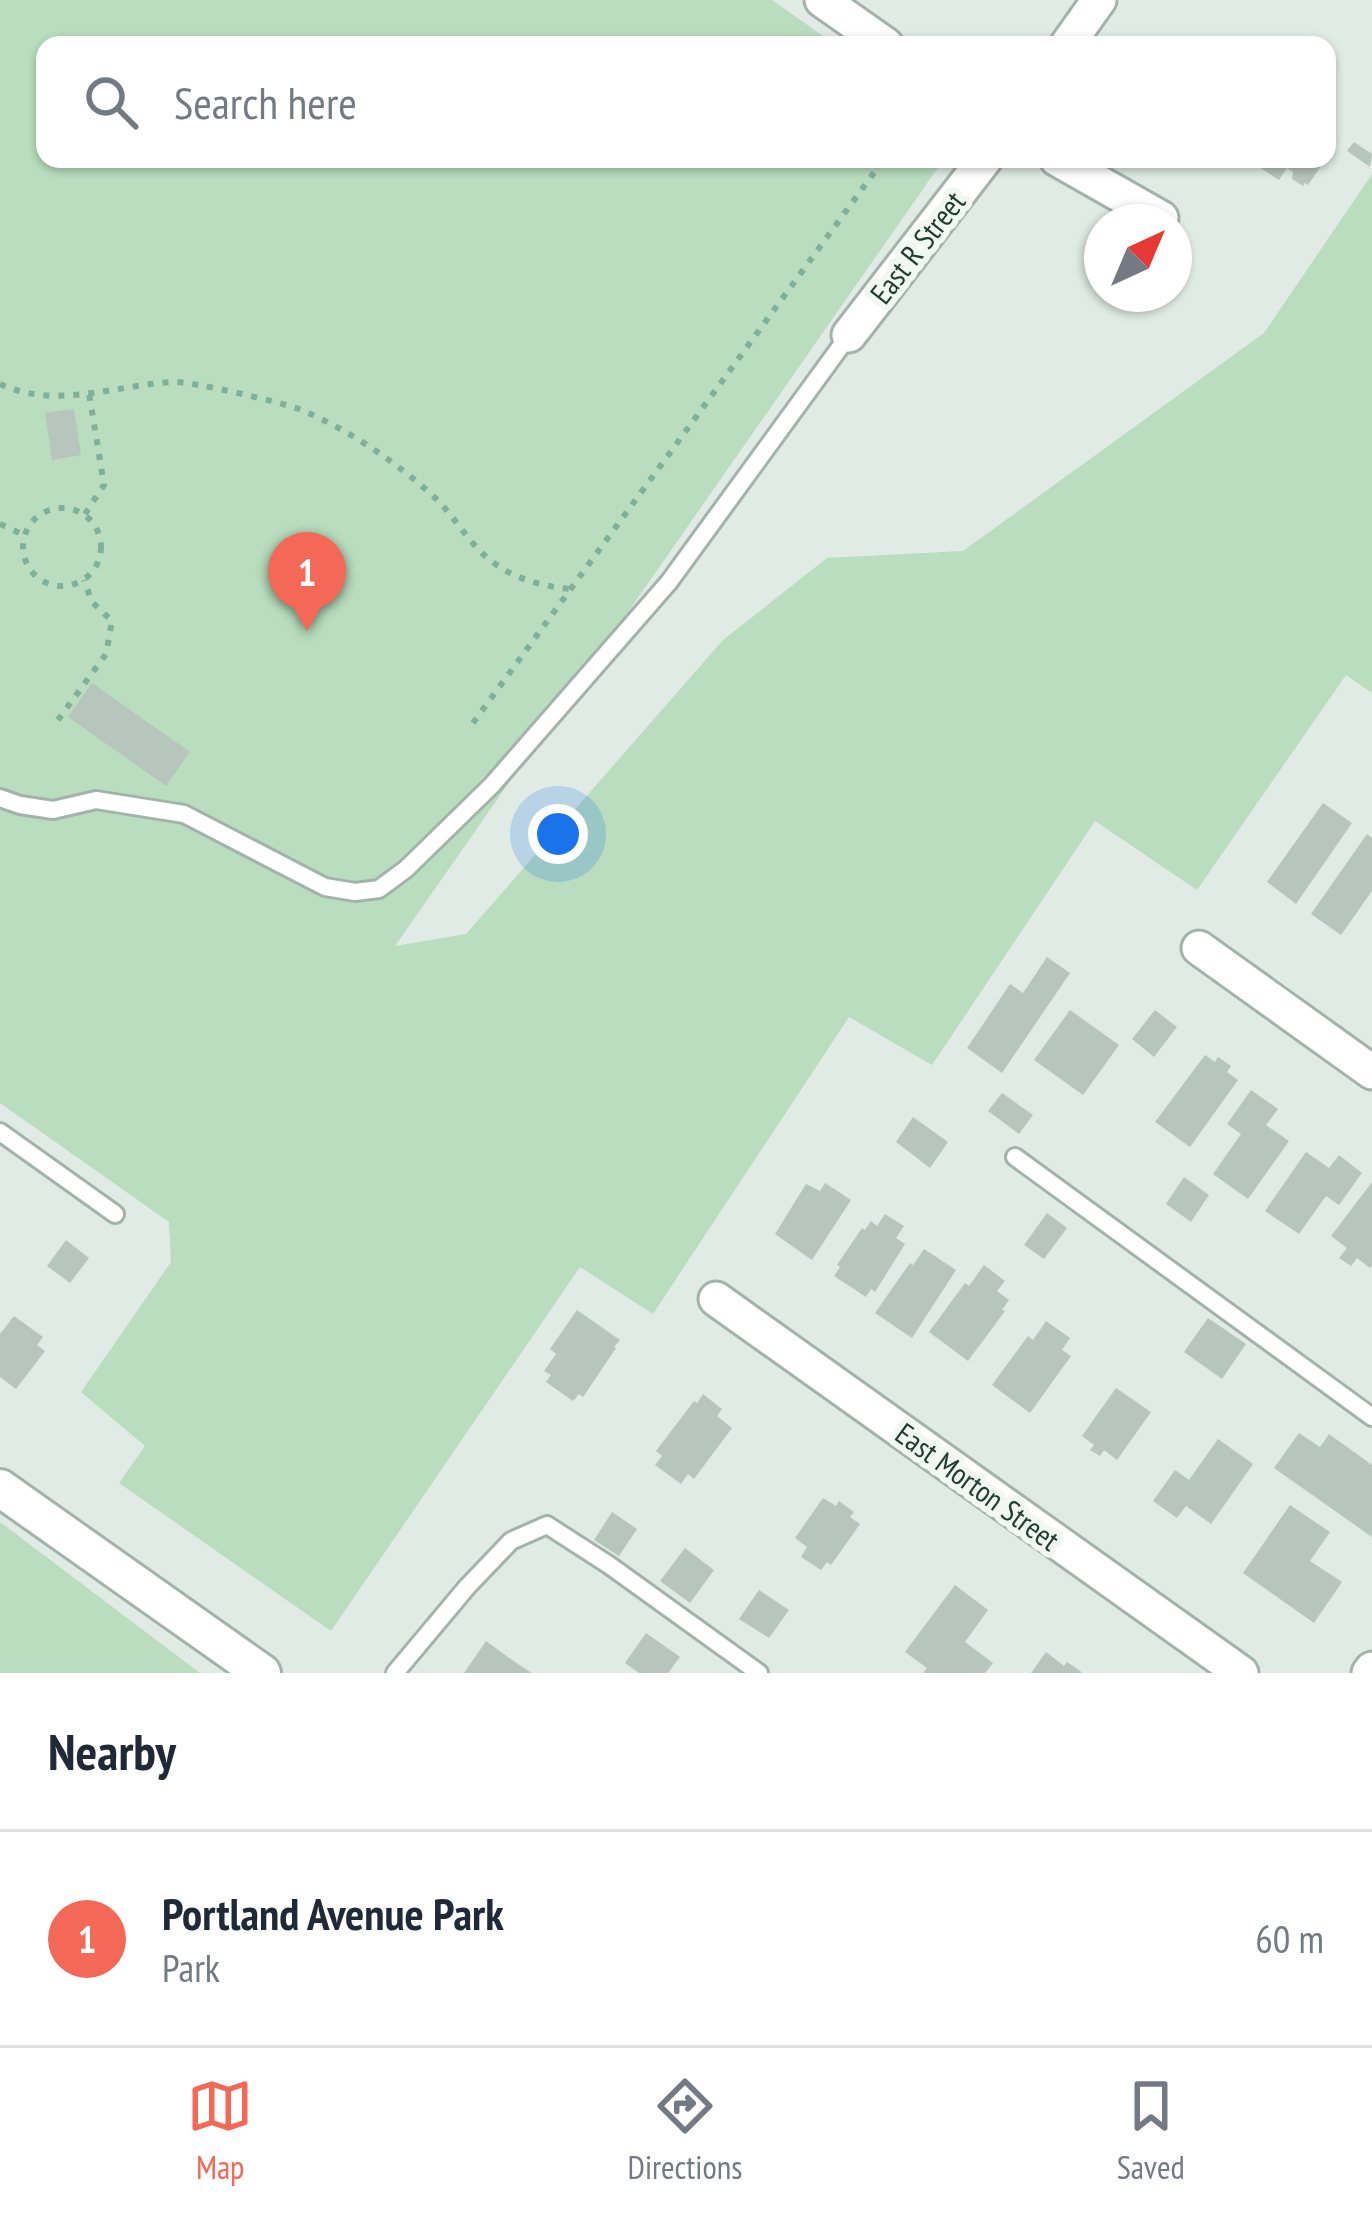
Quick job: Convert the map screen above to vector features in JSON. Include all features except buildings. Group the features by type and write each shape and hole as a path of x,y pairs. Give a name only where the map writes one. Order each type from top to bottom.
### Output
{"street":[{"path":"822,0 873,36"},
{"path":"1073,36 1099,0"},
{"name":"East R Street","path":"849,335 978,168"},
{"path":"1073,168 1136,204"},
{"path":"1199,948 1372,1072"},
{"name":"East Morton Street","path":"716,1299 1240,1673"},
{"path":"0,1488 262,1673"}],"lane":[{"path":"0,798 53,810 96,800 184,814 325,887 355,892 379,889 492,785 669,582 849,335"},
{"path":"0,1132 115,1214"},
{"path":"1015,1157 1372,1417"},
{"path":"395,1673 511,1541 547,1525 759,1673"}],"path":[{"path":"473,723 877,168"},
{"path":"0,384 50,397 178,381 294,407 345,430 400,469 435,497 481,553 505,570 539,586 571,589"},
{"path":"84,515 104,485 88,393"},
{"path":"67,507 84,515 102,544 94,570 71,586 44,582 25,562 24,535 30,523 52,508 67,507"},
{"path":"0,524 24,535"},
{"path":"58,720 106,654 112,621 92,602 84,580"}],"green space":[{"path":"0,0 772,0 823,36 36,36 36,168 938,168 395,946 466,934 723,640 827,558 963,551 1264,333 1372,174 1372,693 1346,675 1197,890 1095,821 932,1065 849,1017 653,1314 580,1267 331,1631 119,1483 145,1446 81,1392 171,1262 169,1222 0,1103"},
{"path":"0,1522 200,1673 0,1673"}],"place":[{"name":"Portland Avenue Park","path":"307,631"}]}
